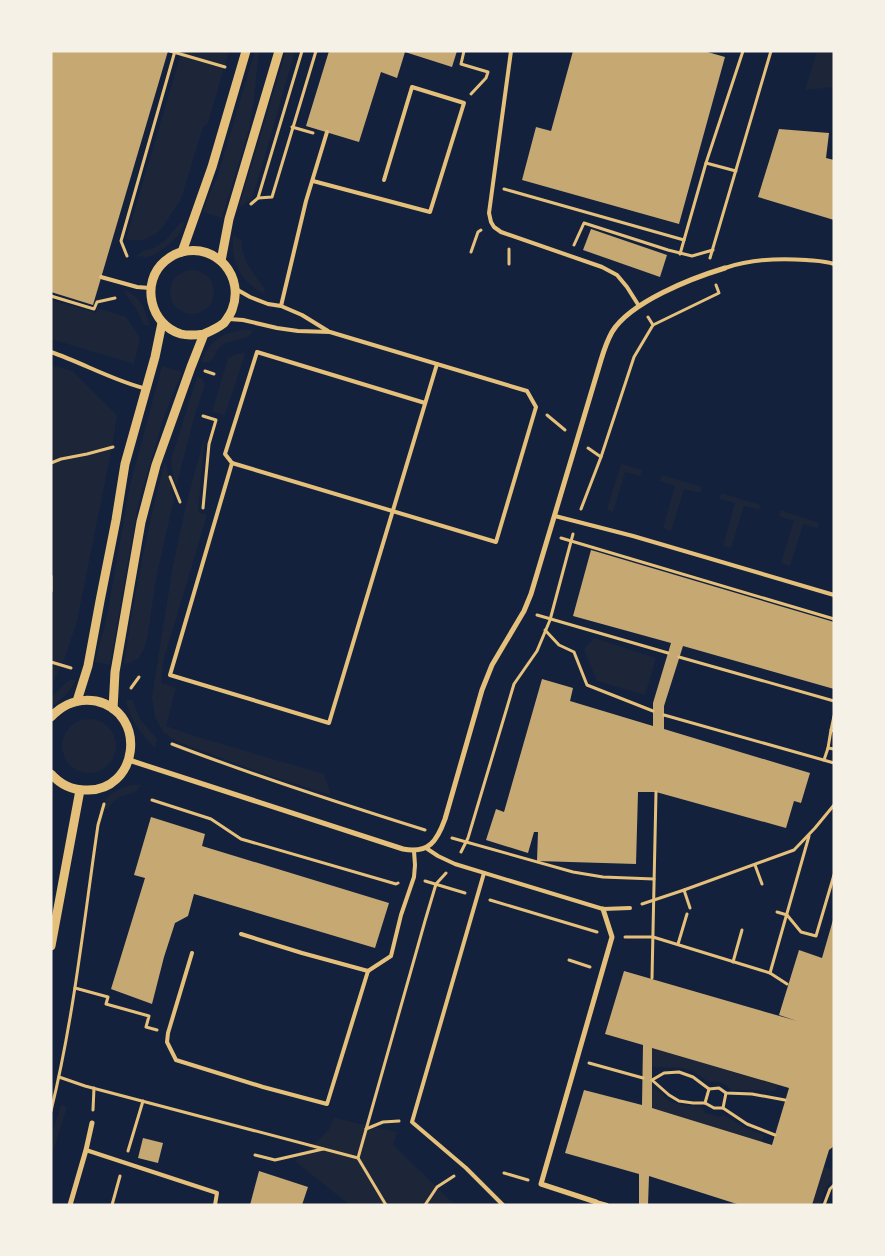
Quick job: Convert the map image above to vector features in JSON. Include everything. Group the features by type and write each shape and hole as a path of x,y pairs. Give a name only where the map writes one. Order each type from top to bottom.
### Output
{"street":[{"path":"182,252 212,167 246,51"},
{"path":"221,261 229,219 279,51"},
{"path":"196,250 209,254 221,261 229,270 236,289 234,304 227,319 215,330 204,334 189,335 168,328 162,323 154,310 150,296 152,281 160,266 172,256 196,250"},
{"path":"129,760 403,849 414,851 426,848 440,834 482,690 492,665 524,612 531,594 606,344 613,330 622,319 656,296 724,268"},
{"path":"78,701 88,666 125,464 156,357 162,323"},
{"path":"113,709 115,672 141,522 156,465 204,334"},
{"path":"51,717 69,704 78,701 97,702 113,709 125,722 131,738 132,749 122,774 111,784 92,791 80,790 63,784 51,774"},
{"path":"51,946 80,790"},
{"path":"596,1202 540,1184 612,937 603,909"},
{"path":"70,1205 92,1123"}],"lane":[{"path":"511,51 492,185 489,213 491,222 494,227 502,232 526,242 570,255 617,275 639,306"},
{"path":"313,181 430,212 464,103 412,87 384,180"},
{"path":"281,306 306,201 326,134"},
{"path":"724,268 738,263 789,258 834,264"},
{"path":"101,277 137,288 150,288"},
{"path":"236,289 250,297 268,304 281,306 302,315 330,332 526,391 536,407 496,542 232,464 225,454 257,352 425,403"},
{"path":"227,319 242,320 298,331 330,332"},
{"path":"51,352 71,358 134,386 147,389"},
{"path":"232,464 170,675 329,723 437,364"},
{"path":"555,516 633,536 834,595"},
{"path":"426,848 455,864 603,909 630,908"},
{"path":"192,953 168,1033 167,1042 176,1060 263,1087 327,1104 368,971 391,956 401,915 414,877 414,851"},
{"path":"484,873 412,1122 466,1168 503,1205"},
{"path":"241,934 368,971"},
{"path":"86,1150 217,1193 214,1205"},
{"path":"596,1202 607,1205"}],"path":[{"path":"170,51 215,64"},
{"path":"302,51 258,198 272,197 316,51"},
{"path":"464,51 461,64 488,72 486,78 464,103"},
{"path":"680,254 706,163 743,51"},
{"path":"358,1158 436,884 455,864 466,842 514,684 537,651 550,620 577,522 634,357 653,325 719,294 709,262 772,51"},
{"path":"127,256 120,241 175,52"},
{"path":"292,127 326,134"},
{"path":"706,163 736,171"},
{"path":"492,185 684,240"},
{"path":"471,252 478,232 491,222"},
{"path":"570,255 584,223 680,254 692,256 713,250"},
{"path":"51,296 94,309 97,302 115,298"},
{"path":"639,306 653,325"},
{"path":"203,416 216,420 209,444 203,509 217,516"},
{"path":"51,463 116,446"},
{"path":"549,535 834,619"},
{"path":"51,576 51,591"},
{"path":"524,612 668,653"},
{"path":"545,630 559,645 574,652 587,685 653,711"},
{"path":"680,657 834,701"},
{"path":"51,662 70,668"},
{"path":"664,715 834,763"},
{"path":"824,760 834,716"},
{"path":"172,744 347,806 466,842 574,872 603,877 654,879"},
{"path":"828,748 834,749"},
{"path":"652,978 656,792"},
{"path":"630,908 794,850 834,805"},
{"path":"51,1111 52,1100 59,1077 74,988 98,824"},
{"path":"770,973 809,834"},
{"path":"755,864 762,884"},
{"path":"777,912 787,915 801,932 816,936 834,875"},
{"path":"684,890 690,908"},
{"path":"678,944 687,914"},
{"path":"733,962 742,930"},
{"path":"569,960 603,971"},
{"path":"74,988 108,997 106,1004 149,1016 146,1027 168,1033"},
{"path":"577,1059 643,1078"},
{"path":"775,1135 747,1124 723,1108 714,1108 705,1103 679,1101 669,1096 652,1080 664,1073 679,1072 693,1077 709,1089 719,1088 726,1093 752,1094 785,1100"},
{"path":"59,1077 358,1158 386,1205"},
{"path":"92,1123 94,1088"},
{"path":"705,1103 709,1089"},
{"path":"723,1108 726,1093"},
{"path":"366,1129 383,1122 392,1121"},
{"path":"254,1155 275,1160 323,1149"},
{"path":"425,1205 438,1187 466,1168"},
{"path":"504,1173 525,1179"},
{"path":"824,1205 830,1189 834,1185"}],"shaded area":[{"path":"182,51 229,51 208,123 203,127 181,199 157,233 146,239 136,241 126,239"},
{"path":"255,51 260,51 249,129 222,218 203,212 218,175"},
{"path":"286,51 295,51 259,176 251,200 239,207"},
{"path":"817,51 834,51 834,87 805,90"},
{"path":"185,222 178,236 167,246 154,255 146,257 136,256 166,240 179,224"},
{"path":"233,236 241,240 246,261 265,289 264,294 249,283 239,270 234,254"},
{"path":"192,270 204,274 210,280 214,292 210,304 204,310 192,314 180,310 174,304 170,292 174,280 180,274"},
{"path":"125,290 139,300 150,325 144,325 137,310 125,294"},
{"path":"51,300 96,313 97,308 126,317 140,338 134,364 51,339"},
{"path":"253,330 248,336 221,346 212,360 201,362 212,343 217,339 229,333"},
{"path":"242,353 245,354 225,415 212,412 228,358"},
{"path":"51,365 72,371 117,415 77,621 65,657 54,681 51,683"},
{"path":"162,366 182,372 163,419 138,505 110,665 95,662 107,616 130,485"},
{"path":"197,377 202,379 204,388 195,414 176,487 171,460"},
{"path":"205,435 198,512 207,515 163,662 161,683 176,688 166,726 324,774 331,795 261,773 176,741 163,732 155,717 152,697 172,571 186,505"},
{"path":"165,462 174,499 157,573 148,633 144,649 138,659 124,664 152,512"},
{"path":"621,464 642,470 640,476 625,472 613,512 607,510"},
{"path":"662,475 702,487 700,493 684,489 671,531 663,528 675,486 660,481"},
{"path":"721,493 760,505 759,510 744,506 731,548 723,546 735,503 720,499"},
{"path":"780,510 819,523 818,528 803,524 790,566 781,563 794,521 779,516"},
{"path":"594,638 656,658 645,695 597,681 584,649"},
{"path":"70,680 76,680 69,692 51,707 51,697"},
{"path":"127,700 132,700 140,719 157,739 155,748 134,721 128,709"},
{"path":"84,719 94,719 104,723 112,731 116,746 112,761 104,769 94,773 84,773 74,769 66,761 62,751 62,741 66,731 74,723"},
{"path":"133,785 141,785 137,791 120,797 105,811 99,812 108,797 121,789"},
{"path":"652,1048 778,1085 775,1091 731,1090 724,1084 709,1082 694,1072 683,1068 652,1067"},
{"path":"652,1088 659,1091 668,1100 676,1103 701,1107 705,1113 720,1117 724,1115 747,1129 764,1135 762,1142 652,1108"},
{"path":"61,1105 67,1107 51,1158 51,1136"},
{"path":"334,1118 397,1132 393,1145 455,1205 350,1205 295,1161 328,1131"},
{"path":"824,1166 834,1172 834,1180 826,1187 821,1205 812,1205"}],"building":[{"path":"51,51 168,51 93,305 51,292"},
{"path":"329,51 457,51 452,67 405,52 397,78 381,72 359,142 306,126"},
{"path":"573,51 704,51 725,57 679,224 522,180 536,127 551,131"},
{"path":"779,129 829,133 826,158 834,160 834,220 758,197"},
{"path":"591,229 667,255 660,277 583,250"},
{"path":"591,550 834,622 834,689 683,646 664,706 664,729 810,773 801,803 794,801 786,828 656,792 638,792 636,864 537,861 538,832 534,832 528,853 486,840 496,809 504,812 542,679 573,688 570,701 653,726 653,703 671,643 573,616"},
{"path":"151,817 205,834 202,846 389,903 375,948 194,894 188,916 175,923 152,1004 111,989 145,878 134,875"},
{"path":"833,920 834,1146 829,1150 812,1205 740,1205 649,1176 648,1205 639,1205 639,1174 565,1153 584,1090 642,1105 643,1045 605,1034 624,971 797,1021 779,1015 799,950 822,958","holes":["652,1048 789,1088 772,1145 652,1108"]},
{"path":"143,1138 163,1143 158,1163 138,1158"},
{"path":"259,1171 308,1187 302,1205 250,1205"}]}
